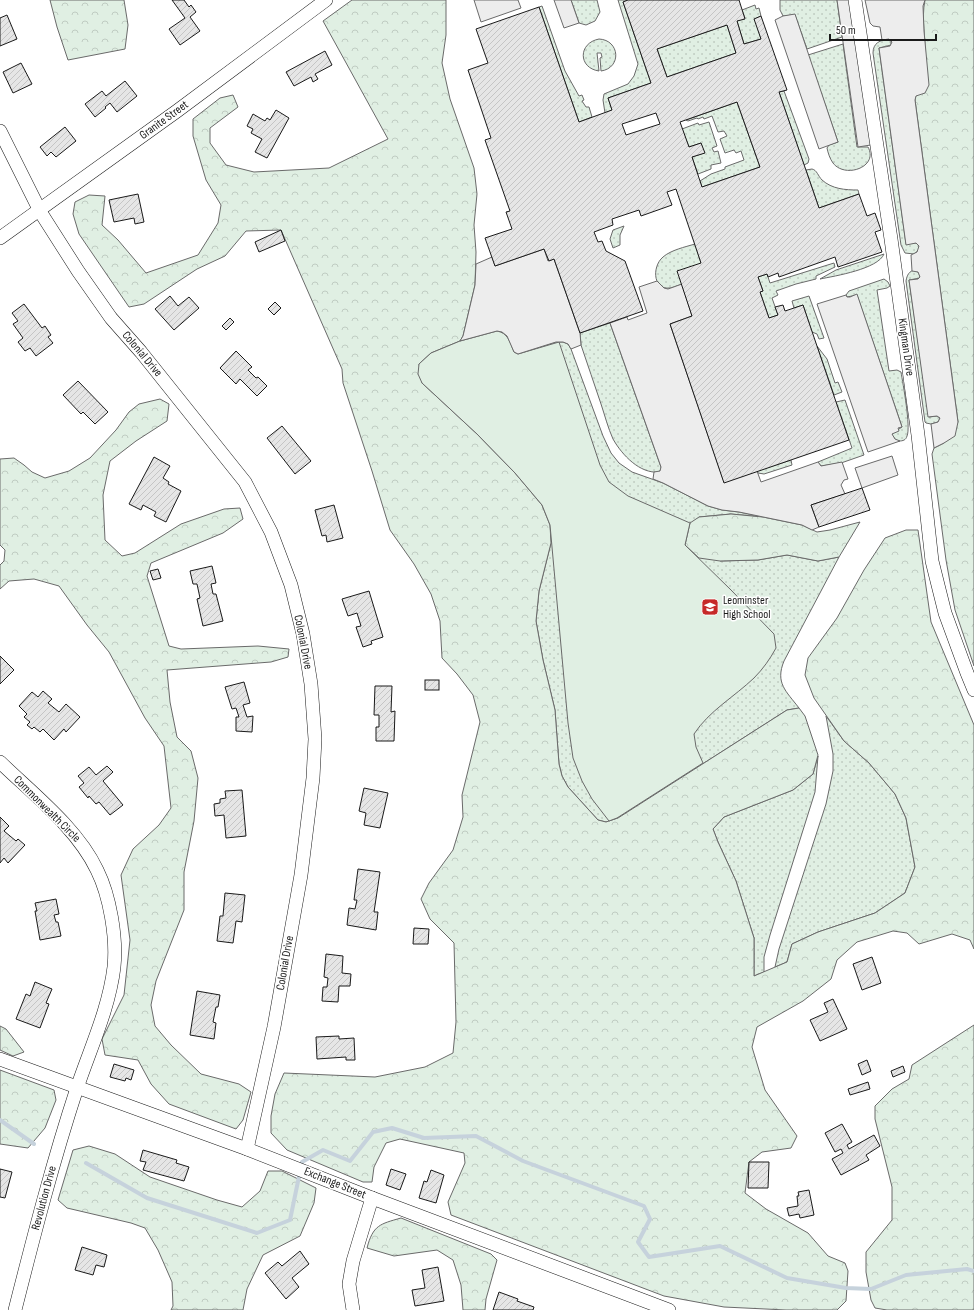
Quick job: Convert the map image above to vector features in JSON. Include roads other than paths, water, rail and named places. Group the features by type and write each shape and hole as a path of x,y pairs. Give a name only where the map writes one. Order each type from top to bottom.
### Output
{"street":[{"name":"Granite Street","path":"0,238 177,111 326,0"},
{"name":"Kingman Drive","path":"855,0 891,239 918,435 932,561 945,613 966,673 974,690"},
{"name":"Colonial Drive","path":"0,130 39,209 78,271 111,318 166,383 245,482 271,532 291,585 303,634 311,684 315,739 313,778 300,883 274,1027 247,1149"},
{"name":"Commonwealth Circle","path":"0,762 68,829 83,846 97,870 109,905 114,936 114,967 106,1007 77,1088"},
{"name":"Exchange Street","path":"0,1059 247,1149 372,1198 669,1310"},
{"name":"Revolution Drive","path":"15,1310 32,1239 77,1088"},
{"path":"353,1310 349,1284 353,1261 372,1198"}],"waterway":[{"path":"0,1120 34,1144"},
{"path":"86,1163 147,1198 257,1233 290,1220 302,1162 323,1150 350,1161 373,1132 392,1128 424,1138 476,1136 523,1161 644,1206 650,1219 638,1242 649,1257 720,1246 787,1278 846,1288 871,1289 906,1275 967,1269 974,1271"}],"place":[{"name":"Leominster High School","path":"710,607"}]}
